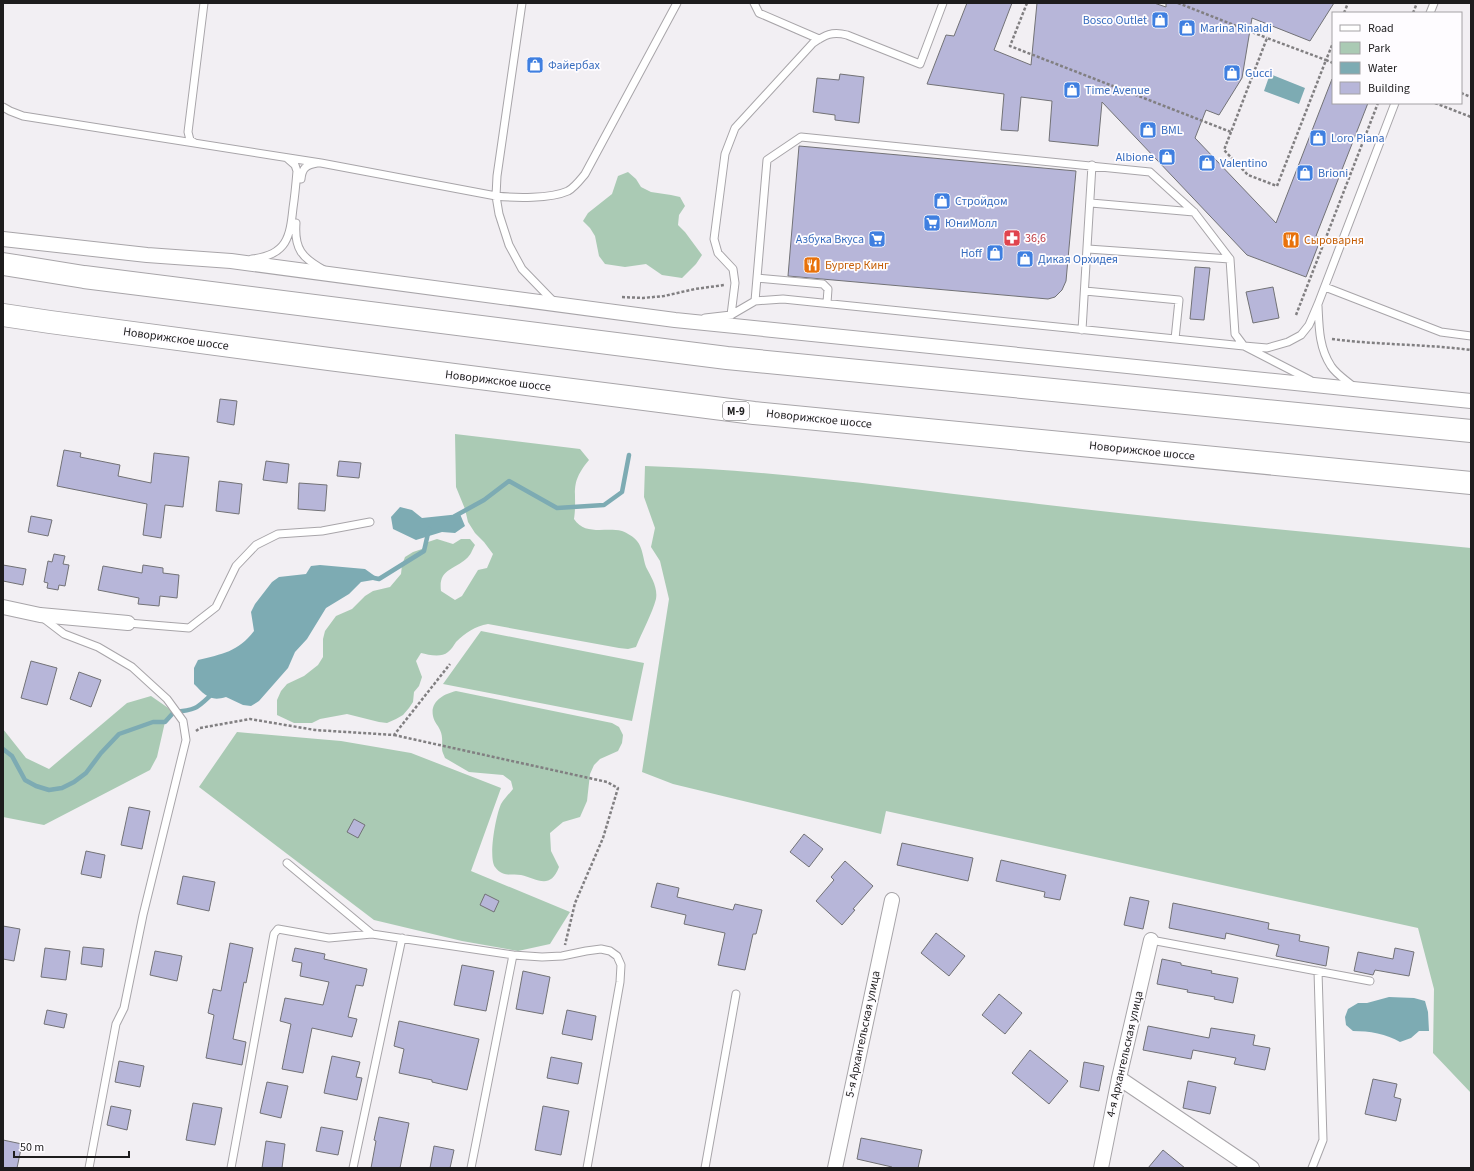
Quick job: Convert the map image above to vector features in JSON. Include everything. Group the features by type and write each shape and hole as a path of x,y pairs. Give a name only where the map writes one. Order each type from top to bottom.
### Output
{"highway":[{"path":"3,264 84,277 727,358 1471,431"},
{"name":"Новорижское шоссе","path":"3,315 321,358 754,413 1471,483"}],"street":[{"path":"3,239 147,255 231,261 675,320 1471,402"},
{"path":"3,607 40,616 128,623"},
{"name":"5-я Архангельская улица","path":"835,1168 892,900"},
{"name":"4-я Архангельская улица","path":"1101,1168 1119,1078 1151,940"},
{"path":"1119,1078 1252,1168"}],"lane":[{"path":"196,143 190,140 188,132 204,3"},
{"path":"522,3 497,176 496,196 499,214 509,245 522,269 557,305"},
{"path":"3,107 23,116 321,162 496,196 546,196 566,192 576,185 586,174 677,3"},
{"path":"754,3 759,13 819,39"},
{"path":"731,315 734,283 733,269 718,253 714,239 725,154 735,128 813,43 826,34 840,34 920,64 943,3"},
{"path":"675,320 731,315 755,301 783,299 1267,348 1288,342 1301,335 1308,325 1318,304 1395,104"},
{"path":"755,301 767,160 801,137 1150,172 1194,212 1230,259 1235,334 1244,346 1323,387"},
{"path":"231,261 266,256 278,249 286,240 291,231 297,171 295,165 286,157"},
{"path":"321,162 307,166 302,172 296,239 299,250 304,257 334,275"},
{"path":"1082,330 1091,203 1092,165"},
{"path":"1091,203 1194,212"},
{"path":"1088,249 1230,259"},
{"path":"757,278 823,284 828,289 827,303"},
{"path":"1325,287 1441,332 1471,336"},
{"path":"1085,291 1179,300 1175,339"},
{"path":"1318,304 1319,337 1331,367 1359,390"},
{"path":"128,623 189,628 216,607 236,566 256,546 278,534 322,531 370,522"},
{"path":"40,616 64,634 98,647 132,667 167,699 183,721 186,740 145,907 124,1008 116,1024 89,1168"},
{"path":"287,863 372,934"},
{"path":"231,1168 274,934 278,929 329,938 372,934 514,955 542,957 562,956 601,949 610,951 617,956 621,965 620,982 587,1168"},
{"path":"353,1168 402,938"},
{"path":"1151,940 1370,981"},
{"path":"471,1168 514,955"},
{"path":"1312,1168 1323,1140 1318,971"},
{"path":"705,1168 736,994"}],"path":[{"path":"1027,3 1010,46 1231,132"},
{"path":"1178,3 1332,63"},
{"path":"1267,38 1224,150 1248,175 1277,186 1332,45"},
{"path":"1296,315 1378,104"},
{"path":"1438,104 1471,117"},
{"path":"619,297 643,298 664,296 695,289 734,283"},
{"path":"1319,337 1358,343 1444,347 1471,350"},
{"path":"394,735 450,664"},
{"path":"186,740 200,728 250,719 315,730 394,735 607,782 618,788 603,838 576,903 562,956"}],"green space":[{"path":"628,172 636,179 641,187 651,192 680,197 685,206 679,215 678,225 702,255 696,264 682,278 662,275 646,264 625,267 605,264 599,256 595,236 583,221 588,213 612,194 618,176"},
{"path":"455,434 580,449 589,460 578,476 576,483 574,519 579,524 590,529 622,531 634,538 641,547 646,567 655,586 656,599 636,647 628,649 619,648 488,624 479,626 467,633 445,654 435,656 421,653 416,661 422,677 419,686 414,692 413,702 403,715 387,723 347,714 320,719 312,723 294,723 277,715 277,700 281,691 287,684 304,676 318,665 323,657 323,639 325,631 336,616 352,609 365,596 373,591 390,587 401,574 405,557 422,549 428,542 437,539 453,544 461,539 470,539 475,545 469,556 444,574 442,578 441,591 455,600 462,596 478,570 487,568 493,554 475,533 468,522 465,509 456,487"},
{"path":"645,466 694,468 793,476 1147,516 1471,548 1471,1093 1433,1053 1434,989 1418,928 886,811 881,834 673,784 642,772 669,599 660,561 651,547 655,528 644,497"},
{"path":"481,631 644,663 632,721 443,684"},
{"path":"456,691 612,723 619,727 623,735 622,743 618,751 600,759 594,765 590,774 587,801 580,817 563,822 550,833 551,851 559,867 551,879 547,881 537,880 521,875 504,874 495,867 492,854 497,817 501,804 513,789 511,781 503,775 469,772 445,758 442,750 442,735 435,722 433,711 436,702 439,699"},
{"path":"151,696 174,712 165,722 157,757 150,770 44,825 3,817 3,729 26,758 49,769 127,703"},
{"path":"237,732 341,741 411,753 501,788 471,871 570,912 550,944 518,951 462,941 374,920 199,787"}],"water":[{"path":"1270,74 1305,88 1299,104 1264,91"},
{"path":"400,507 412,510 422,518 460,514 465,526 455,533 442,532 416,540 393,529 391,517"},
{"path":"320,565 365,569 379,579 361,582 349,594 326,608 307,639 295,652 288,668 259,701 251,706 243,705 226,697 216,699 212,698 201,691 194,684 194,668 198,660 215,656 236,648 242,644 254,631 251,612 255,604 272,582 279,577 306,574 311,566"},
{"path":"1389,997 1414,998 1425,1001 1428,1012 1429,1031 1419,1031 1411,1038 1400,1042 1378,1034 1353,1031 1346,1025 1345,1017 1348,1009 1358,1003 1367,1003"}],"building":[{"path":"967,3 1012,3 994,50 1031,65 1037,3 1154,3 1166,7 1166,3 1334,3 1310,41 1252,18 1242,78 1219,115 1206,110 1195,138 1276,223 1332,79 1332,104 1368,104 1316,236 1321,238 1306,277 1247,255 1102,102 1098,146 1049,141 1052,101 1021,97 1018,131 1001,130 1004,94 927,84 946,35 954,36"},
{"path":"840,74 864,77 859,123 835,120 835,115 813,112 817,78 839,80"},
{"name":"ЮниМолл","path":"799,146 1076,171 1066,281 1062,290 1055,297 1048,299 788,276"},
{"path":"1195,267 1210,268 1204,320 1190,319"},
{"path":"1273,287 1279,318 1253,323 1246,292"},
{"path":"220,399 237,401 234,425 217,422"},
{"path":"64,450 81,453 80,457 120,465 118,476 151,483 154,453 189,457 183,507 165,505 161,538 143,535 147,504 57,486"},
{"path":"266,461 289,464 287,483 263,480"},
{"path":"339,461 361,463 359,478 337,476"},
{"path":"219,481 242,484 239,514 216,511"},
{"path":"299,483 327,485 325,511 298,509"},
{"path":"31,516 52,520 48,536 28,532"},
{"path":"54,554 65,556 63,564 69,565 65,586 59,585 58,590 47,588 48,583 44,582 48,561 52,562"},
{"path":"3,565 26,569 23,585 3,581"},
{"path":"143,565 163,568 163,573 179,575 177,598 160,596 159,606 138,604 139,598 98,590 103,566 142,573"},
{"path":"31,661 57,668 47,705 21,698"},
{"path":"79,672 101,680 91,707 70,699"},
{"path":"129,807 150,811 142,849 121,845"},
{"path":"354,819 365,825 358,838 347,832"},
{"path":"804,834 823,849 809,867 790,852"},
{"path":"902,843 973,858 968,881 897,865"},
{"path":"86,851 105,855 101,878 81,874"},
{"path":"1001,860 1066,875 1060,900 1044,897 1045,892 996,881"},
{"path":"845,861 873,886 853,909 855,910 842,925 816,901 834,880 831,877"},
{"path":"183,876 215,882 209,911 177,904"},
{"path":"657,883 679,888 677,897 733,910 735,904 762,910 756,934 753,934 745,970 718,965 725,933 684,924 686,915 651,907"},
{"path":"485,894 499,901 494,912 480,905"},
{"path":"1130,897 1149,901 1143,929 1124,925"},
{"path":"1173,903 1269,923 1268,929 1300,935 1299,941 1329,947 1326,966 1276,956 1279,945 1226,933 1225,939 1169,928"},
{"path":"3,926 20,929 14,961 3,959"},
{"path":"936,933 965,956 949,976 921,953"},
{"path":"230,943 253,948 246,983 244,982 233,1039 246,1042 242,1065 206,1058 214,1015 208,1013 213,989 221,991"},
{"path":"83,947 104,949 102,967 81,964"},
{"path":"45,948 70,951 66,980 41,977"},
{"path":"295,948 325,954 324,959 367,969 363,986 356,985 348,1017 357,1019 352,1037 312,1028 303,1073 282,1069 291,1024 280,1021 285,998 323,1005 329,982 300,976 302,963 292,961"},
{"path":"1395,948 1414,952 1409,976 1375,970 1373,975 1354,971 1358,952 1393,959"},
{"path":"155,951 182,956 177,981 150,975"},
{"path":"1162,959 1181,963 1181,965 1212,971 1211,973 1238,978 1233,1003 1214,999 1215,997 1187,992 1188,990 1157,984"},
{"path":"462,965 494,971 486,1011 454,1005"},
{"path":"523,971 550,977 543,1014 516,1009"},
{"path":"999,994 1022,1013 1005,1034 982,1015"},
{"path":"47,1010 67,1014 64,1028 44,1024"},
{"path":"567,1010 596,1016 592,1040 562,1034"},
{"path":"399,1021 479,1039 467,1090 432,1082 432,1080 399,1073 404,1049 394,1046"},
{"path":"1148,1026 1209,1038 1211,1028 1255,1035 1253,1045 1270,1048 1265,1070 1234,1064 1236,1058 1193,1050 1191,1059 1143,1050"},
{"path":"1030,1050 1068,1081 1049,1104 1012,1073"},
{"path":"332,1056 360,1062 356,1077 362,1078 357,1100 324,1093"},
{"path":"551,1057 582,1063 578,1084 547,1078"},
{"path":"119,1061 144,1066 140,1087 115,1082"},
{"path":"1084,1062 1104,1066 1099,1091 1080,1087"},
{"path":"1373,1079 1397,1084 1394,1097 1401,1099 1396,1121 1365,1114"},
{"path":"1188,1081 1216,1087 1210,1114 1183,1108"},
{"path":"267,1082 288,1086 281,1118 260,1113"},
{"path":"193,1103 222,1108 215,1145 186,1140"},
{"path":"111,1106 131,1110 127,1130 107,1125"},
{"path":"543,1106 569,1111 561,1155 535,1150"},
{"path":"379,1117 409,1123 400,1168 371,1168 376,1141 374,1140"},
{"path":"321,1127 343,1131 338,1155 316,1151"},
{"path":"861,1138 922,1150 918,1168 892,1168 857,1159"},
{"path":"3,1140 22,1144 17,1168 3,1168"},
{"path":"266,1141 285,1144 282,1168 262,1168"},
{"path":"434,1146 454,1150 450,1168 430,1168"},
{"path":"1163,1150 1185,1168 1148,1168"}],"waterway":[{"path":"455,516 484,500 509,481 557,508 604,505 622,492 629,455"},
{"path":"374,578 379,579 424,551 429,529"},
{"path":"3,749 12,756 25,780 36,786 49,790 62,788 74,782 86,773 101,753 119,734 153,722 165,722 174,712 192,709 213,693"}],"place":[{"name":"Bosco Outlet","path":"1160,20"},
{"name":"Marina Rinaldi","path":"1187,28"},
{"name":"Файербах","path":"535,65"},
{"name":"Gucci","path":"1232,73"},
{"name":"Time Avenue","path":"1072,90"},
{"name":"BML","path":"1148,130"},
{"name":"Loro Piana","path":"1318,138"},
{"name":"Albione","path":"1167,157"},
{"name":"Valentino","path":"1207,163"},
{"name":"Brioni","path":"1305,173"},
{"name":"Стройдом","path":"942,201"},
{"name":"ЮниМолл","path":"932,223"},
{"name":"36,6","path":"1012,238"},
{"name":"Азбука Вкуса","path":"877,239"},
{"name":"Сыроварня","path":"1291,240"},
{"name":"Hoff","path":"995,253"},
{"name":"Дикая Орхидея","path":"1025,259"},
{"name":"Бургер Кинг","path":"812,265"}]}
